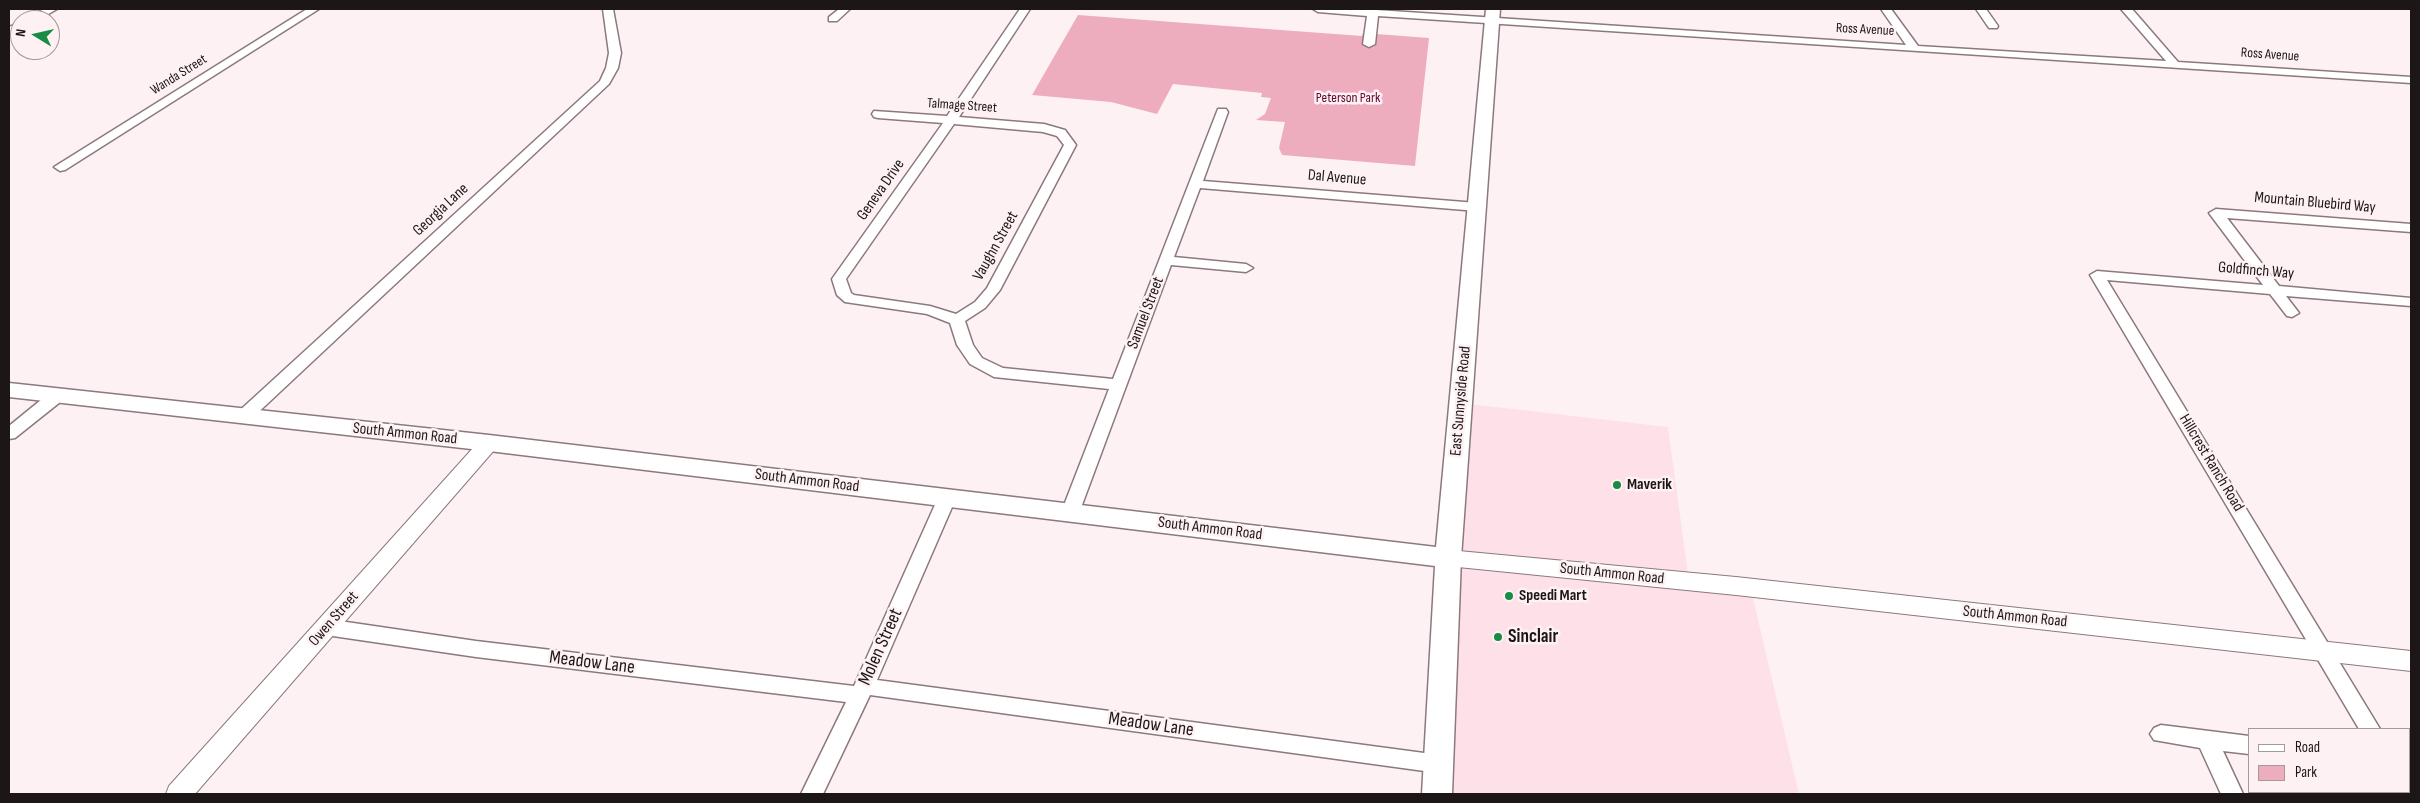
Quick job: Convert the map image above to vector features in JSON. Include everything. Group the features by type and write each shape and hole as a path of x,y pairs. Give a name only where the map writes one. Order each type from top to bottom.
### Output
{"main road":[{"name":"East Sunnyside Road","path":"1437,794 1448,558 1492,14"},
{"name":"South Ammon Road","path":"9,390 489,443 1448,558"}],"street":[{"name":"Wanda Street","path":"60,167 314,9"},
{"name":"Georgia Lane","path":"244,416 517,163 590,98 605,82 612,68 615,53 608,9"},
{"path":"833,19 845,9"},
{"name":"Geneva Drive","path":"958,320 930,310 850,299 844,295 840,280 1025,9"},
{"name":"Ross Avenue","path":"1318,9 1373,13 1492,14 1769,40 1913,47 2411,80"},
{"path":"1886,9 1898,23 1913,47"},
{"path":"1973,9 1981,9 1993,26"},
{"path":"2126,9 2174,64"},
{"path":"1369,44 1373,13"},
{"name":"Samuel Street","path":"1070,513 1222,112"},
{"name":"Talmage Street","path":"878,114 1044,128"},
{"name":"Vaughn Street","path":"958,320 980,305 993,290 1070,146 1068,140 1061,133 1044,128"},
{"name":"Dal Avenue","path":"1195,184 1477,207"},
{"name":"Mountain Bluebird Way","path":"2275,290 2216,213 2411,228"},
{"path":"1166,260 1246,268"},
{"name":"Goldfinch Way","path":"2097,275 2411,302"},
{"name":"Hillcrest Ranch Road","path":"2097,275 2325,651 2369,728"},
{"path":"2275,290 2292,313"},
{"path":"958,320 965,345 976,361 1000,373 1119,385"},
{"path":"9,434 58,395"},
{"name":"Owen Street","path":"179,794 489,443"},
{"name":"Molen Street","path":"812,794 861,691 947,498"},
{"name":"South Ammon Road","path":"1448,558 1736,586 2411,661"},
{"name":"Meadow Lane","path":"326,627 476,649 861,691 1439,764"},
{"path":"2161,734 2248,745"},
{"path":"2206,739 2232,794"}],"shaded area":[{"path":"1461,403 1668,427 1689,581 1752,594 1799,794 1437,794"}],"green space":[{"name":"Peterson Park","path":"1078,15 1362,36 1363,33 1429,38 1415,166 1282,155 1279,148 1285,122 1256,120 1265,114 1271,98 1261,97 1262,93 1173,84 1157,114 1111,102 1032,95"}],"place":[{"name":"Maverik","path":"1617,485"},
{"name":"Speedi Mart","path":"1509,596"},
{"name":"Sinclair","path":"1498,637"}]}
